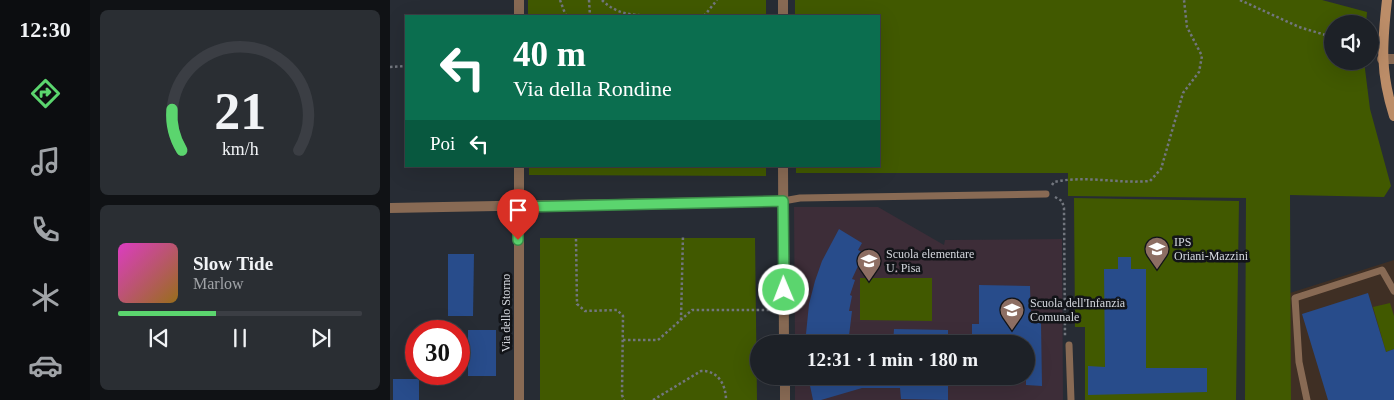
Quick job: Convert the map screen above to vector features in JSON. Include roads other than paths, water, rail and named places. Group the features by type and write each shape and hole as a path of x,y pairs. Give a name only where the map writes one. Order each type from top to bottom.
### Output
{"main road":[{"path":"1387,0 1382,59 1388,98 1394,116"}],"street":[{"path":"519,0 519,15"},
{"path":"783,0 783,15"},
{"path":"1382,59 1394,59"},
{"name":"Via dello Storno","path":"518,400 519,167"},
{"path":"783,167 784,335"},
{"path":"390,208 783,201"},
{"path":"785,385 785,400"}],"lane":[{"path":"783,201 800,198 1046,194"},
{"path":"1307,400 1300,362 1295,298 1382,270 1394,291"},
{"path":"1069,345 1070,400"}],"place":[{"name":"IPS Oriani-Mazzini","path":"1157,270"},
{"name":"Scuola elementare U. Pisa","path":"869,282"},
{"name":"Scuola dell'Infanzia Comunale","path":"1012,331"}]}
